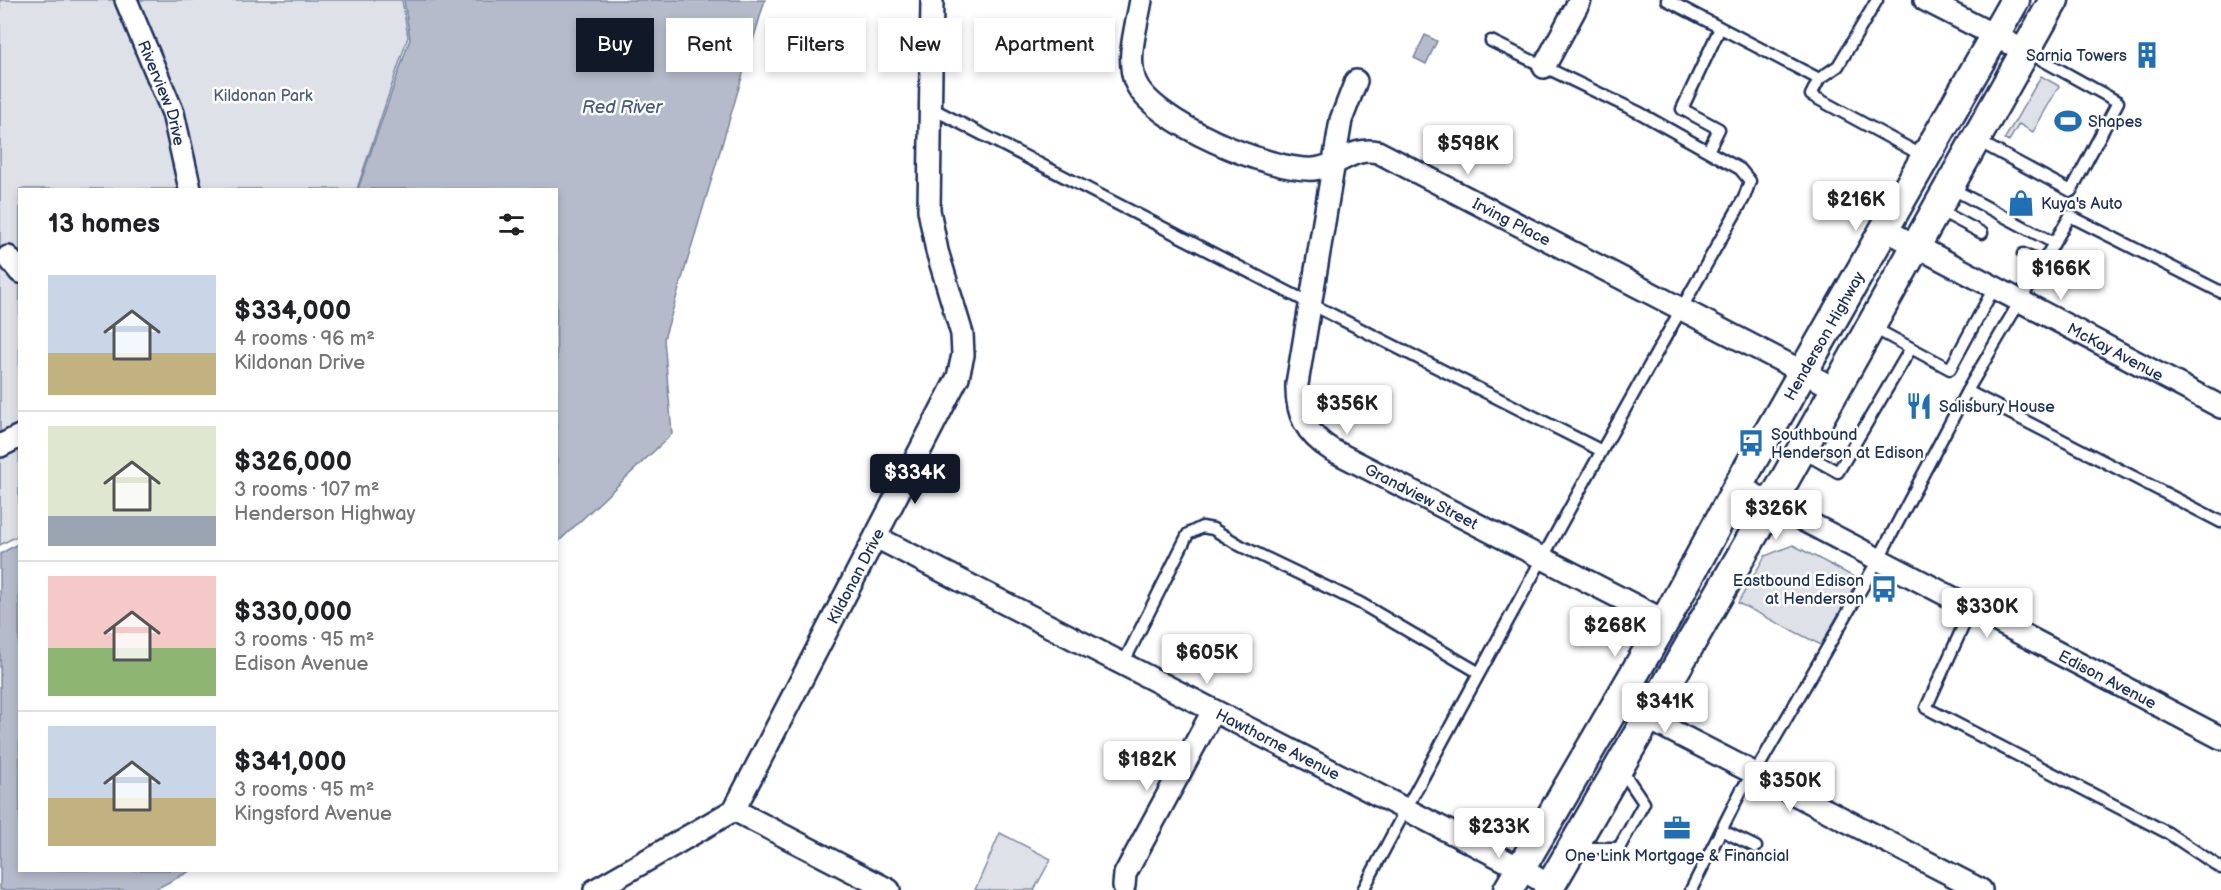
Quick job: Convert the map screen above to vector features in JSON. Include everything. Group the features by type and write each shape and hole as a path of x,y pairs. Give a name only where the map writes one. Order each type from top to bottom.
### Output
{"main road":[{"name":"Henderson Highway","path":"1514,879 1665,621 1738,486 2015,0"},
{"path":"1549,888 1770,506 1834,388 2054,0"}],"street":[{"name":"Riverview Drive","path":"126,0 173,113 190,188"},
{"name":"Kildonan Drive","path":"734,810 954,387 963,356 960,325 937,251 930,210 932,0"},
{"name":"Irving Place","path":"1141,0 1132,53 1132,72 1140,91 1154,106 1256,160 1302,169 1335,164 1359,151 1378,152 1682,307 1834,388"},
{"path":"1545,67 1580,0"},
{"path":"1925,0 2025,51"},
{"name":"Grandview Street","path":"1356,81 1341,120 1311,304 1296,397 1301,419 1314,437 1332,450 1665,621"},
{"name":"McKay Avenue","path":"1884,229 2221,407"},
{"path":"0,446 18,437"},
{"name":"Edison Avenue","path":"1738,486 1770,506 2221,738"},
{"name":"Hawthorne Avenue","path":"876,537 1406,810 1514,879 1549,888"},
{"path":"1616,702 1981,890"},
{"path":"1126,888 1125,874 1213,711"},
{"path":"595,890 734,810 889,890"}],"lane":[{"path":"1667,0 1819,79"},
{"path":"1877,0 1838,66 1819,79 1811,95 1925,157"},
{"path":"1708,151 1719,129 1682,109 1720,28"},
{"path":"1363,890 1478,672 1543,559 1600,450 1744,198 1750,181 1740,169 1640,113 1491,41"},
{"path":"1975,140 2071,191 2118,102 2025,51"},
{"path":"932,108 1600,450"},
{"path":"1942,198 1982,233"},
{"path":"1942,198 2054,243"},
{"path":"1691,890 1742,789 1755,773 1878,560 1967,391 2070,216 2221,292"},
{"path":"2023,254 2043,264"},
{"path":"1870,326 1950,369 1994,288"},
{"path":"1800,451 1838,472 1911,348"},
{"path":"1967,391 2221,522"},
{"path":"1123,664 1188,534 1202,526 1213,529 1241,546 1360,603 1478,672"},
{"path":"1971,609 1926,708 2168,833 2221,868"},
{"path":"1572,848 1619,848 1644,803 1619,766"},
{"path":"1721,830 1756,847"}],"green space":[{"name":"Kildonan Park","path":"0,0 402,0 408,37 357,188 18,188 18,536 0,545"},
{"path":"2041,76 2059,86 2033,132 2019,124 2009,141 2004,140"},
{"path":"1793,545 1858,579 1821,645 1738,603 1765,556"},
{"path":"1000,833 1051,859 1034,890 975,890"}],"water":[{"name":"Red River","path":"404,0 765,0 753,40 753,18 666,18 666,72 744,72 664,339 672,434 558,542 558,188 358,188 410,39"},
{"path":"1425,35 1437,41 1426,64 1414,58"},
{"path":"18,544 18,872 188,872 154,890 0,890 0,554"}],"place":[{"name":"Sarnia Towers","path":"2147,55"},
{"name":"Shapes","path":"2068,121"},
{"name":"Kuya's Auto","path":"2021,203"},
{"name":"Salisbury House","path":"1919,406"},
{"name":"Southbound Henderson at Edison","path":"1751,443"},
{"name":"Eastbound Edison at Henderson","path":"1884,589"},
{"name":"One Link Mortgage & Financial","path":"1677,828"}]}
